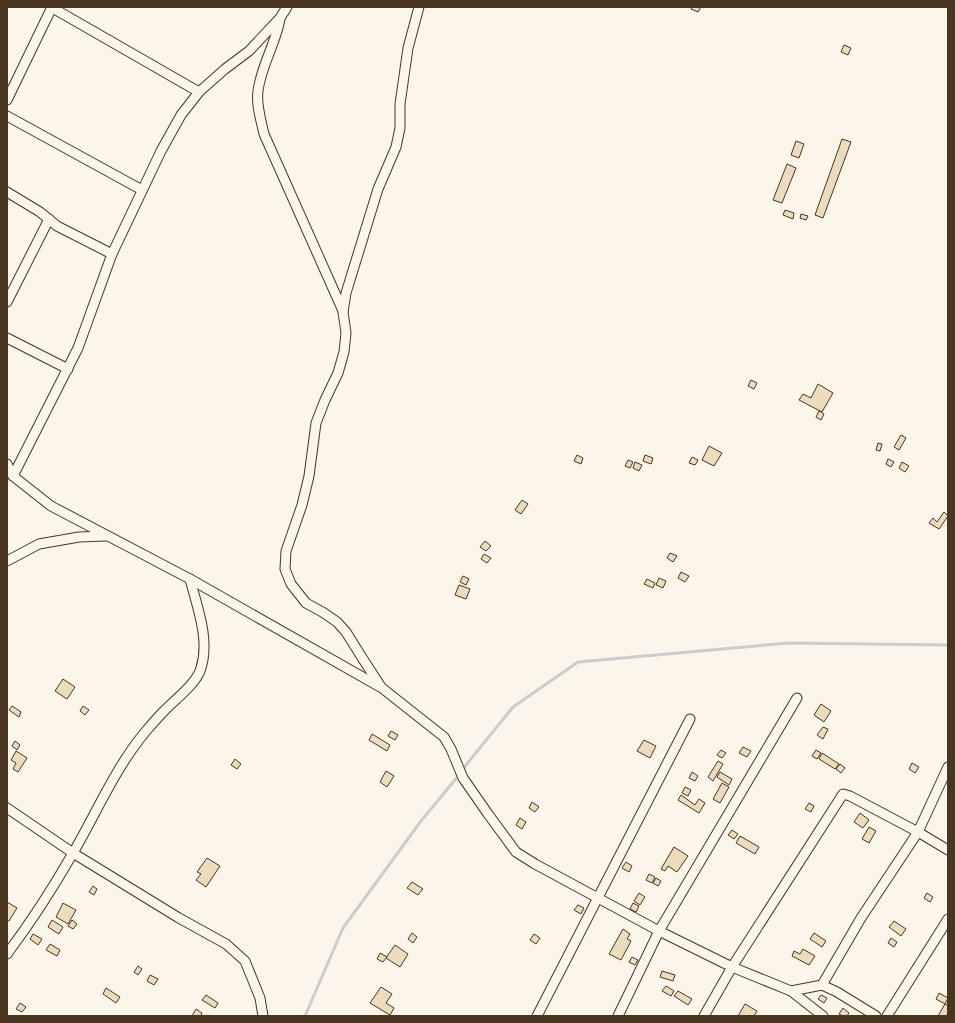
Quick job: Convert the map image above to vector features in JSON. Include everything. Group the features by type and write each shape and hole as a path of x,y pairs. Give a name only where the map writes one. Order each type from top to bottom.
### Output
{"street":[{"path":"7,100 52,7 199,92"},
{"path":"281,7 278,29 261,76 257,92 258,111 264,134 343,312 346,333 344,352 338,373 316,423 309,476 302,505 286,552 285,569 291,584 306,604 324,613 337,622 346,632 382,688"},
{"path":"13,476 78,348 112,254 161,151 181,115 199,92 225,69 249,51 280,18 287,7"},
{"path":"343,312 346,293 378,189 396,147 400,128 400,104 408,48 419,7"},
{"path":"7,116 142,190"},
{"path":"7,192 40,212 57,226 112,254"},
{"path":"7,302 49,219"},
{"path":"7,338 68,369"},
{"path":"7,464 13,476 51,506 190,579 382,688 444,737 451,749 463,778 516,852 535,864 659,931 732,967 791,991 821,1016"},
{"path":"7,561 39,544 79,537 107,536"},
{"path":"7,954 30,922 73,853 106,789 125,759 145,732 188,687 201,669 205,648 203,631 190,579"},
{"path":"618,1016 659,931 797,698"},
{"path":"537,1016 690,719"},
{"path":"822,985 861,918 918,832 948,767"},
{"path":"704,1016 732,967 842,794 850,796 918,832 948,850"},
{"path":"7,808 73,853 178,918 226,944 245,962 260,998 263,1016"},
{"path":"887,1016 948,918"},
{"path":"791,991 822,985 837,992 876,1016"}],"building":[{"path":"692,7 701,7 698,12 691,9"},
{"path":"844,45 851,48 848,55 841,52"},
{"path":"842,139 851,142 823,218 815,215"},
{"path":"796,141 804,144 799,158 791,155"},
{"path":"787,164 796,168 782,203 773,200"},
{"path":"785,210 794,213 793,219 783,215"},
{"path":"801,214 808,216 806,220 800,218"},
{"path":"751,380 757,383 754,389 748,386"},
{"path":"818,384 833,393 822,412 799,400 803,394 811,398"},
{"path":"819,411 824,414 821,420 816,417"},
{"path":"901,435 906,438 899,450 894,447"},
{"path":"878,443 882,444 880,451 876,450"},
{"path":"709,446 722,453 714,466 702,460"},
{"path":"577,455 583,458 581,464 574,461"},
{"path":"645,455 653,458 651,464 643,461"},
{"path":"692,457 698,460 695,465 689,463"},
{"path":"888,459 894,462 891,467 886,464"},
{"path":"628,460 633,462 630,468 625,466"},
{"path":"635,462 642,465 639,471 633,468"},
{"path":"902,462 909,466 905,472 899,468"},
{"path":"522,500 528,504 521,514 515,510"},
{"path":"944,512 948,516 939,529 929,523 933,518 937,522"},
{"path":"485,541 491,546 486,551 480,547"},
{"path":"670,553 677,556 673,562 667,558"},
{"path":"484,554 491,558 487,563 481,559"},
{"path":"681,572 689,576 685,582 678,578"},
{"path":"463,576 469,579 466,585 460,582"},
{"path":"659,578 666,581 663,588 656,585"},
{"path":"647,579 655,583 653,588 644,584"},
{"path":"459,585 470,589 466,599 455,595"},
{"path":"63,679 75,687 67,699 55,691"},
{"path":"821,704 831,711 824,722 814,715"},
{"path":"12,706 21,712 19,717 9,710"},
{"path":"83,706 89,710 85,715 80,711"},
{"path":"823,727 828,729 823,739 817,735"},
{"path":"391,731 398,735 395,740 388,736"},
{"path":"372,734 390,745 387,751 369,740"},
{"path":"644,740 656,746 650,758 637,751"},
{"path":"15,741 20,745 17,750 12,746"},
{"path":"743,747 751,751 747,757 739,753"},
{"path":"721,750 726,753 722,758 717,755"},
{"path":"816,750 821,753 817,759 812,756"},
{"path":"16,751 27,758 18,772 13,769 16,763 11,760"},
{"path":"822,753 839,764 835,769 819,759"},
{"path":"235,759 241,764 237,769 231,765"},
{"path":"718,761 723,764 713,781 708,777"},
{"path":"912,763 919,767 915,773 909,769"},
{"path":"840,764 845,768 841,773 836,769"},
{"path":"386,771 394,776 387,787 380,782"},
{"path":"692,772 698,776 695,781 689,778"},
{"path":"720,772 732,779 729,785 717,777"},
{"path":"722,783 729,787 720,803 713,799"},
{"path":"685,787 691,790 688,796 682,793"},
{"path":"681,795 695,805 699,799 705,803 699,813 678,800"},
{"path":"532,802 539,807 535,812 529,808"},
{"path":"809,803 814,806 811,812 805,809"},
{"path":"860,813 869,820 863,828 854,822"},
{"path":"520,818 526,822 522,829 516,825"},
{"path":"869,827 876,831 869,843 862,839"},
{"path":"732,830 738,834 734,839 728,835"},
{"path":"740,836 759,847 755,854 736,843"},
{"path":"674,847 688,856 677,872 668,866 665,871 661,869"},
{"path":"207,858 220,866 206,887 196,880 201,874 197,872"},
{"path":"626,862 632,866 629,872 622,868"},
{"path":"649,874 655,877 652,883 646,880"},
{"path":"656,878 661,881 658,886 653,883"},
{"path":"412,882 423,889 418,895 407,888"},
{"path":"93,886 97,889 94,895 89,892"},
{"path":"639,893 645,897 640,905 634,901"},
{"path":"927,893 933,897 930,902 924,898"},
{"path":"7,902 17,908 9,921 7,920"},
{"path":"63,903 76,910 68,924 56,917"},
{"path":"633,903 639,906 636,912 630,909"},
{"path":"578,905 584,908 581,914 574,910"},
{"path":"52,920 63,927 59,934 48,927"},
{"path":"72,920 77,924 73,929 68,926"},
{"path":"894,921 906,929 901,936 889,927"},
{"path":"623,929 630,934 627,939 631,941 621,960 609,954"},
{"path":"412,933 417,937 413,943 408,939"},
{"path":"814,933 826,941 822,947 810,939"},
{"path":"33,934 42,939 38,945 30,939"},
{"path":"534,934 540,938 536,944 530,940"},
{"path":"891,938 897,942 894,947 888,943"},
{"path":"50,944 60,950 57,956 46,950"},
{"path":"395,945 408,954 400,967 386,958"},
{"path":"803,949 815,956 809,965 792,956 794,951 800,954"},
{"path":"380,953 387,957 383,962 377,959"},
{"path":"632,957 638,960 635,965 629,962"},
{"path":"138,966 142,969 138,975 134,972"},
{"path":"662,971 675,975 673,981 660,977"},
{"path":"150,975 158,979 154,985 147,981"},
{"path":"666,986 674,991 671,996 662,991"},
{"path":"381,987 392,994 386,1003 394,1008 390,1015 370,1003"},
{"path":"106,988 120,997 116,1003 103,994"},
{"path":"678,991 692,999 688,1005 674,996"},
{"path":"939,993 948,998 945,1004 936,999"},
{"path":"206,995 218,1003 215,1008 202,1000"},
{"path":"821,995 827,998 824,1003 818,999"},
{"path":"20,1003 26,1007 22,1012 16,1009"},
{"path":"745,1004 757,1011 754,1016 738,1016"},
{"path":"945,1004 948,1006 948,1013 946,1016 938,1016"},
{"path":"843,1008 849,1013 847,1016 839,1014"},
{"path":"196,1009 202,1013 201,1016 192,1016"}],"waterway":[{"path":"462,770 513,707 578,662 788,643 948,645"},
{"path":"305,1016 343,928 421,821 459,775"}]}
